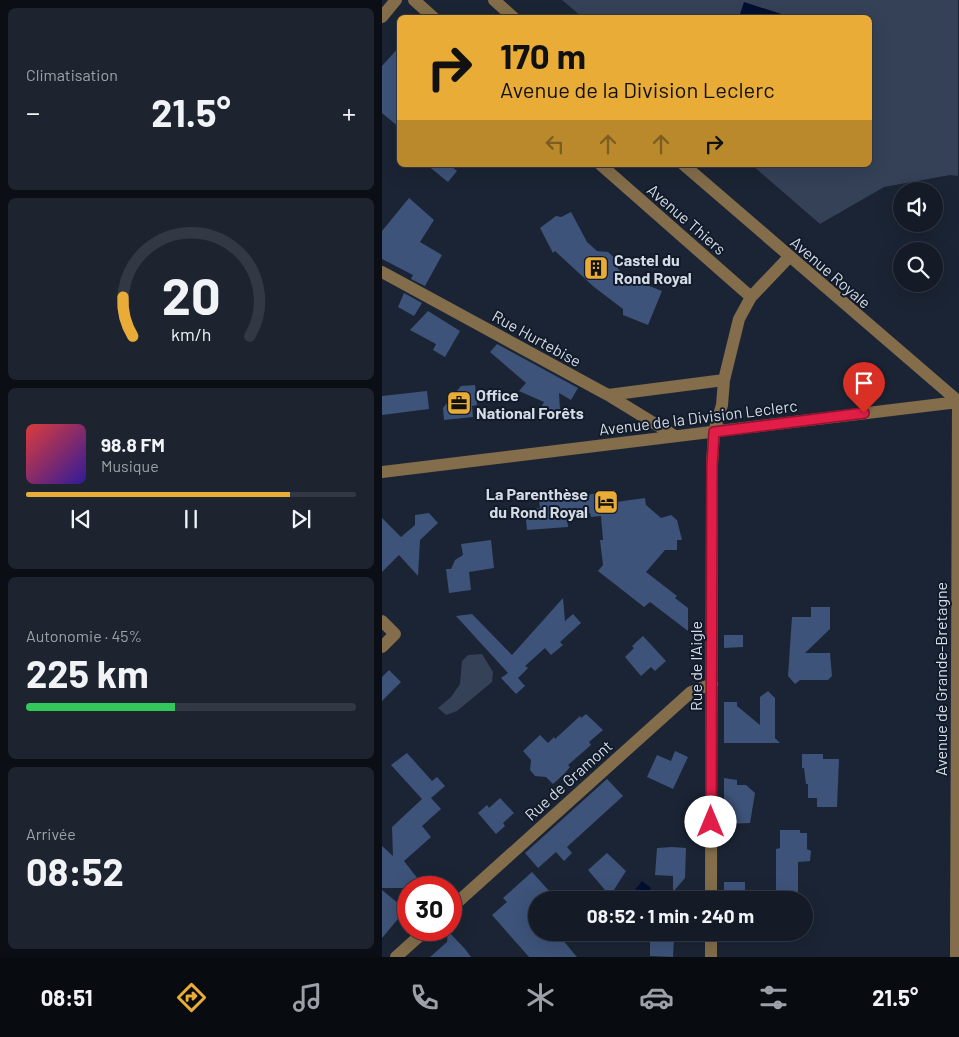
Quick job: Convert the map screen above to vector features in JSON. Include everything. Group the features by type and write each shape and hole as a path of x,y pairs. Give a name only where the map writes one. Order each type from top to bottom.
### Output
{"street":[{"path":"382,17 396,0"},
{"path":"414,0 431,15"},
{"path":"494,0 511,15"},
{"name":"Avenue Thiers","path":"603,167 751,296"},
{"name":"Avenue Royale","path":"686,167 958,402"},
{"path":"751,296 789,257"},
{"name":"Rue Hurtebise","path":"382,272 608,395 675,436"},
{"name":"Rue de l'Aigle","path":"711,891 712,465 714,432 722,405 724,380 734,336 751,296"},
{"path":"608,395 724,380"},
{"name":"Avenue de la Division Leclerc","path":"382,472 958,402"},
{"name":"Avenue de Grande-Bretagne","path":"956,957 958,402"},
{"path":"382,621 395,634 382,646"},
{"name":"Rue de Gramont","path":"462,898 691,692 712,684"},
{"path":"396,957 414,941"},
{"path":"711,941 711,957"}],"shaded area":[{"path":"562,0 958,0 958,176 950,175 912,182 893,182 893,185 884,187 820,224 754,167 872,167 872,15 580,15"},
{"path":"744,2 785,15 740,15"},
{"path":"482,654 493,672 492,682 457,711 446,715 438,708 451,697 460,684 462,661 468,655"},
{"path":"642,881 651,888 649,891 634,891"}],"building":[{"path":"397,49 397,126 382,113 382,66"},
{"path":"429,167 452,167 457,171 448,182"},
{"path":"409,198 434,220 420,242 442,255 425,286 411,279 413,275 382,259 382,231"},
{"name":"Castel du Rond Royal","path":"571,212 587,242 597,251 608,252 618,261 618,269 629,278 662,291 648,325 623,315 623,309 594,287 555,251 553,253 540,228 556,216 561,217"},
{"path":"404,293 422,303 414,316 398,307"},
{"path":"428,311 460,331 445,357 433,350 436,344 410,330"},
{"path":"497,344 578,388 571,400 559,393 560,410 538,413 544,402 519,391 526,383 490,352"},
{"path":"475,385 477,405 472,406 473,417 444,420 443,408 461,386"},
{"path":"427,391 429,409 382,415 382,396"},
{"path":"615,490 616,502 645,498 646,505 661,518 671,515 677,520 682,540 677,540 677,550 665,550 646,572 677,596 675,598 688,608 688,631 650,602 644,607 598,571 603,565 600,540 603,540 601,516 591,517 590,513 567,516 568,527 527,530 525,511 540,508 539,500 552,498 552,501"},
{"path":"429,513 438,523 420,540 418,576 399,555 382,572 382,518 401,537 415,525 415,515"},
{"path":"491,540 494,568 469,572 471,590 449,593 446,569 451,569 455,560 463,555 461,544"},
{"path":"563,598 565,621 573,614 581,623 560,642 563,645 551,655 545,648 525,666 528,668 518,678 525,686 516,694 501,678 508,673 456,616 472,614 512,655"},
{"path":"811,607 830,607 830,629 805,653 830,653 832,676 828,680 800,680 795,684 788,676 792,617 811,617"},
{"path":"724,635 743,635 743,647 724,648"},
{"path":"643,636 666,661 655,671 651,667 641,676 625,657 634,648 632,646"},
{"path":"389,670 401,682 382,701 382,677"},
{"path":"768,691 775,698 775,738 780,743 724,743 724,702 737,702 737,706 760,725 760,697"},
{"path":"586,714 603,730 589,742 591,745 568,765 570,767 553,784 546,777 535,776 530,770 531,760 523,751 540,735 548,743 554,737 555,739 580,716 581,718"},
{"path":"675,751 688,757 673,789 647,777 657,755 671,761"},
{"path":"407,753 432,781 437,777 445,786 431,798 441,809 422,826 431,837 404,861 416,876 397,876 397,888 382,888 382,846 393,856 392,827 422,799 391,765"},
{"path":"802,754 823,754 823,759 839,759 837,807 817,807 817,798 808,798 808,784 806,784 804,768 802,768"},
{"path":"724,778 737,780 737,785 746,785 755,793 750,823 724,824"},
{"path":"607,779 623,796 567,847 572,853 564,861 556,852 538,868 525,853"},
{"path":"500,798 514,813 503,823 505,826 496,834 478,813 487,805 489,808"},
{"path":"780,830 800,830 800,833 807,833 807,849 811,851 810,861 798,862 798,891 776,891 776,849 780,848"},
{"path":"657,848 686,848 685,878 674,891 673,876 655,875"},
{"path":"607,853 626,871 613,891 606,891 588,870"},
{"path":"532,872 549,891 528,891 528,941 564,941 577,957 529,957 492,915 507,902 503,898"},
{"path":"724,882 745,882 745,891 724,891"},
{"path":"382,890 397,902 397,920 382,938"},
{"path":"457,941 471,957 430,957 447,942"},
{"path":"650,941 674,941 673,957 650,956"}],"place":[{"name":"Castel du Rond Royal","path":"596,268"},
{"name":"Office National Forêts","path":"459,403"},
{"name":"La Parenthèse du Rond Royal","path":"606,502"}],"route":[{"path":"711,822 712,465 714,432 864,413"}]}
